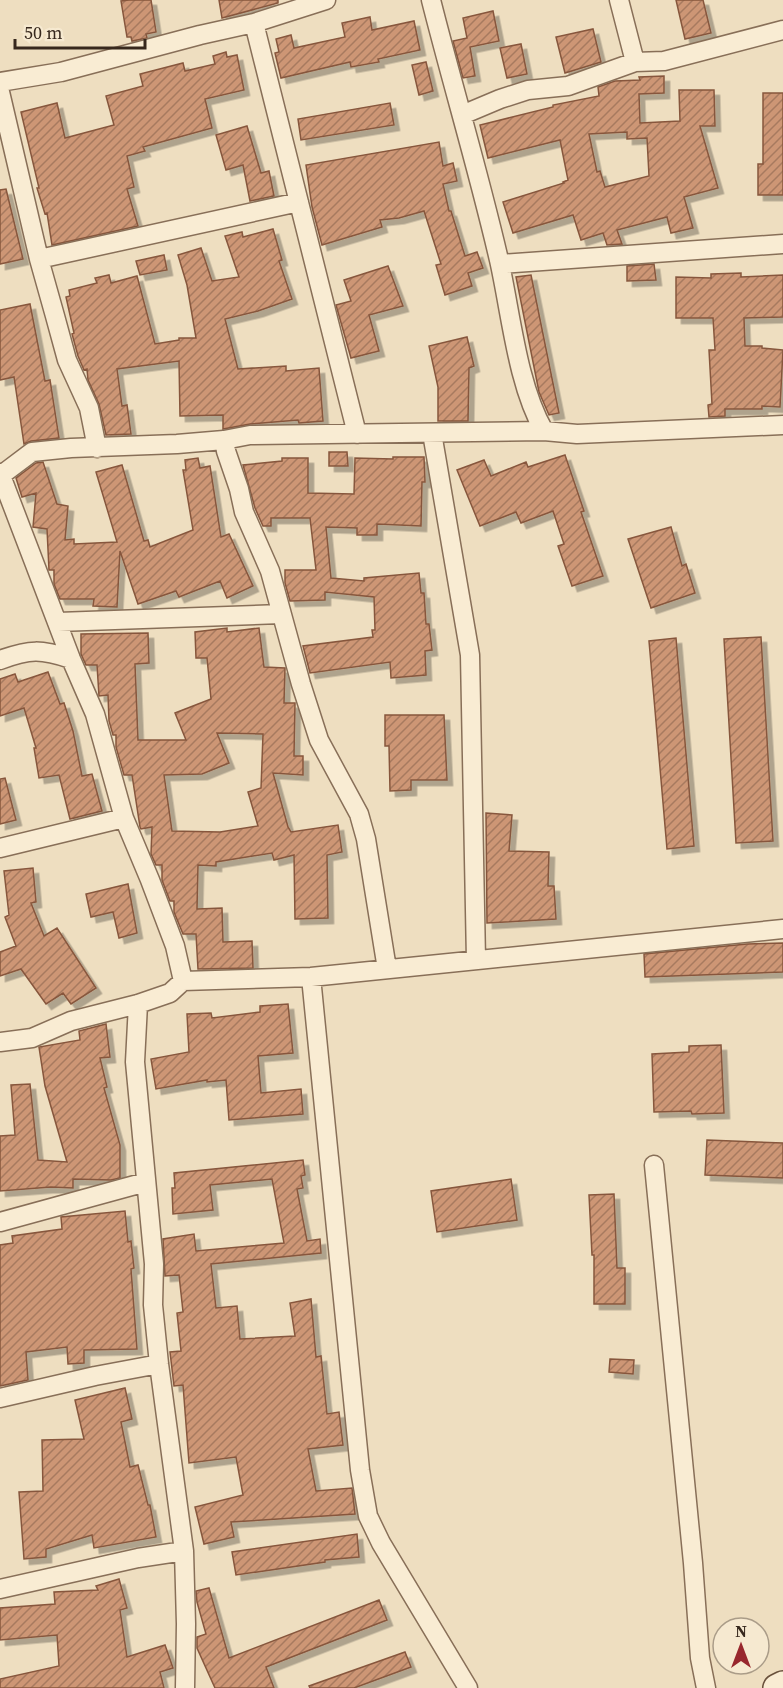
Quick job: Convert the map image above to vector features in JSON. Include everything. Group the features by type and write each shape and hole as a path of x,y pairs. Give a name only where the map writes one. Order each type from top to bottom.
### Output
{"main road":[{"path":"777,1688 783,1684"}],"street":[{"path":"0,82 60,72 254,23 326,0"},
{"path":"431,0 484,197 521,365 536,417 544,431"},
{"path":"619,0 635,62"},
{"path":"254,23 357,434"},
{"path":"462,116 500,99 528,90 568,86 635,62 664,61 783,30"},
{"path":"0,93 39,259 67,360 89,408 97,448"},
{"path":"39,259 299,202"},
{"path":"500,264 783,244"},
{"path":"183,981 175,946 124,818 95,714 71,659 0,475 32,452 224,440 250,435 544,431 577,434 783,425"},
{"path":"432,433 470,655 477,960"},
{"path":"224,440 244,512 270,571 319,740 359,814 366,839 387,969"},
{"path":"58,622 281,614"},
{"path":"0,660 23,651 48,651 71,659"},
{"path":"0,848 124,818"},
{"path":"0,1042 32,1038 71,1020 138,1004 170,993 183,981 311,976 783,929"},
{"path":"311,976 360,1470 368,1516 381,1543 468,1688"},
{"path":"138,1004 135,1062 154,1264 153,1305 184,1551 185,1688"},
{"path":"654,1165 693,1563 700,1658 706,1688"},
{"path":"0,1222 146,1182"},
{"path":"0,1398 159,1364"},
{"path":"0,1589 138,1558 184,1551"}],"building":[{"path":"151,0 156,32 146,34 147,38 132,41 131,37 127,37 121,1"},
{"path":"219,0 278,0 278,3 222,18"},
{"path":"676,0 703,0 711,33 685,39"},
{"path":"493,11 499,41 470,47 475,76 463,78 453,41 467,38 463,18"},
{"path":"370,17 372,30 414,21 420,50 378,59 379,62 351,67 350,62 281,78 275,53 279,52 276,39 291,35 294,48 345,37 342,23"},
{"path":"593,29 601,62 565,73 556,37"},
{"path":"521,44 527,74 507,78 500,48"},
{"path":"226,52 227,57 237,55 244,90 205,99 212,128 143,147 145,151 127,156 134,187 127,189 138,226 52,245 47,213 45,214 37,188 39,188 21,112 57,103 65,138 114,125 106,96 143,86 140,74 183,63 185,71 215,64 213,56"},
{"path":"426,62 433,91 419,95 412,65"},
{"path":"664,76 664,93 639,94 640,123 680,121 679,90 714,90 715,126 700,126 718,188 684,197 693,228 671,233 667,217 617,230 622,244 607,245 603,233 581,240 573,215 513,233 503,202 568,180 560,140 488,158 480,125 553,107 553,105 599,96 598,87 615,81 640,80 639,77","holes":["627,132 627,139 647,138 649,176 605,187 600,171 597,172 589,134"]},
{"path":"763,93 783,93 783,195 758,195 758,164 763,164"},
{"path":"390,103 394,125 301,140 298,119"},
{"path":"247,126 261,173 269,171 274,196 250,201 243,165 226,170 216,135"},
{"path":"439,142 443,166 453,163 457,181 443,184 449,211 451,211 465,256 477,252 483,268 468,273 472,286 445,295 436,265 441,264 424,211 399,218 380,220 382,227 322,245 312,207 306,165"},
{"path":"6,189 23,259 0,264 0,190"},
{"path":"273,229 282,260 279,261 292,299 225,319 238,369 286,366 286,371 319,368 323,421 299,423 298,420 223,429 223,415 180,416 179,361 117,369 122,406 127,405 131,434 106,435 99,404 88,380 87,369 84,370 78,356 72,334 74,333 66,297 70,296 69,290 97,283 95,278 109,275 111,283 137,276 155,344 179,340 179,338 196,338 187,285 178,255 201,248 212,281 239,277 225,236 242,232 243,237"},
{"path":"164,255 167,270 140,275 136,261"},
{"path":"654,264 656,280 627,281 627,266"},
{"path":"388,266 403,306 369,315 379,351 351,358 336,305 351,301 344,280"},
{"path":"741,273 741,277 783,275 783,317 744,318 745,346 783,350 780,407 725,409 725,416 709,417 708,405 712,404 709,350 715,350 713,318 676,318 676,277 711,278 711,274"},
{"path":"531,275 559,413 549,415 539,392 516,277"},
{"path":"30,304 45,381 50,380 59,438 24,444 14,377 0,380 0,310"},
{"path":"467,337 474,366 469,368 468,421 438,421 438,387 429,346"},
{"path":"329,452 347,452 348,466 329,466"},
{"path":"565,455 584,511 581,512 603,576 572,586 558,546 564,544 553,511 521,523 516,512 480,526 457,470 484,460 491,476 526,462 528,467"},
{"path":"393,457 424,457 425,482 422,482 421,526 377,524 377,535 357,535 357,528 326,527 331,578 364,581 364,578 419,573 432,650 425,651 426,675 391,678 390,662 310,673 303,646 373,637 372,630 375,630 374,597 325,592 325,600 290,601 285,583 285,570 316,570 310,518 271,518 271,526 263,526 255,508 243,465 282,461 282,458 308,458 308,493 354,494 355,458 393,459"},
{"path":"198,458 200,468 210,466 221,537 229,534 253,586 227,598 220,581 179,597 176,591 138,604 120,551 117,607 93,606 94,599 60,599 54,584 54,570 49,570 47,529 33,527 36,493 22,497 16,478 36,463 43,462 57,504 68,506 65,540 74,539 74,544 117,542 96,472 122,465 144,541 148,540 150,547 193,530 183,470 186,470 185,460"},
{"path":"671,527 682,566 686,564 695,593 651,608 628,539"},
{"path":"227,628 227,632 259,628 264,667 285,668 284,703 295,703 294,756 303,756 303,775 273,773 288,827 291,832 338,825 342,852 327,855 328,918 295,919 294,855 274,860 272,853 216,862 216,866 198,865 197,909 222,908 223,942 252,941 253,968 198,969 196,934 183,934 174,912 174,901 170,901 162,880 162,865 156,865 151,854 152,827 141,829 140,827 132,775 124,775 116,747 116,735 113,735 109,721 108,695 99,696 97,665 86,665 81,654 81,634 148,633 149,663 135,664 138,740 186,740 175,713 211,699 207,658 196,658 195,632","holes":["217,733 263,734 261,788 248,792 258,826 220,832 172,831 164,775 202,774 229,763"]},
{"path":"761,637 773,841 736,843 724,639"},
{"path":"676,638 694,846 667,849 649,641"},
{"path":"48,672 60,704 64,703 73,731 82,776 92,774 102,811 70,819 59,775 39,778 34,748 36,748 24,708 0,716 0,679 15,674 18,682"},
{"path":"385,715 444,715 447,780 411,780 411,790 390,791 389,746 385,746"},
{"path":"5,778 16,820 0,824 0,779"},
{"path":"486,813 512,815 509,851 549,852 548,886 554,886 556,919 487,923"},
{"path":"33,868 36,902 31,903 44,936 57,928 96,988 71,1004 63,993 46,1004 21,969 0,976 0,952 16,946 5,917 9,915 4,871"},
{"path":"128,884 137,933 119,938 113,912 91,917 86,894"},
{"path":"783,943 783,972 645,977 644,954 747,944"},
{"path":"288,1004 293,1053 258,1056 261,1093 301,1089 303,1114 229,1120 226,1080 207,1082 207,1080 156,1089 151,1059 189,1052 187,1014 211,1013 212,1018 260,1012 260,1006"},
{"path":"106,1024 110,1057 100,1058 107,1087 104,1088 120,1145 120,1178 111,1180 73,1179 73,1188 51,1187 0,1191 0,1136 15,1135 11,1085 30,1084 38,1160 67,1162 45,1086 39,1047 80,1040 79,1031"},
{"path":"721,1045 724,1113 654,1112 652,1054 689,1052 689,1046"},
{"path":"707,1140 783,1143 783,1178 705,1175"},
{"path":"303,1160 305,1175 301,1176 303,1188 297,1189 307,1241 320,1239 321,1253 211,1264 216,1308 237,1306 240,1339 295,1336 290,1303 311,1299 316,1357 321,1356 327,1414 339,1412 343,1445 308,1449 316,1491 352,1488 355,1514 231,1522 234,1537 204,1544 195,1507 243,1495 236,1457 189,1463 183,1385 174,1386 170,1352 181,1351 177,1313 183,1312 179,1275 165,1276 163,1239 194,1234 196,1251 284,1243 272,1179 210,1185 213,1210 173,1214 174,1173"},
{"path":"511,1179 517,1220 437,1232 431,1191"},
{"path":"614,1194 617,1268 625,1268 625,1304 594,1304 594,1255 592,1255 589,1195"},
{"path":"125,1211 128,1242 131,1241 134,1268 131,1269 137,1349 84,1350 84,1363 68,1364 67,1347 26,1352 28,1380 0,1386 0,1245 13,1243 12,1236 62,1229 61,1217"},
{"path":"610,1359 634,1360 633,1374 609,1372"},
{"path":"125,1388 132,1419 121,1422 130,1467 138,1465 148,1505 150,1505 156,1537 94,1548 92,1535 46,1549 46,1557 24,1559 19,1492 43,1491 42,1440 84,1439 75,1400"},
{"path":"357,1534 359,1557 325,1560 325,1562 236,1575 232,1552"},
{"path":"119,1579 127,1608 120,1610 127,1657 165,1645 173,1668 160,1672 164,1688 0,1688 0,1679 59,1666 57,1635 0,1640 0,1608 55,1604 54,1592 98,1590 96,1586"},
{"path":"209,1588 229,1658 379,1600 387,1620 266,1667 274,1688 215,1688 197,1648 197,1637 206,1634 196,1591"},
{"path":"405,1652 411,1667 354,1688 310,1688 309,1686"}]}
